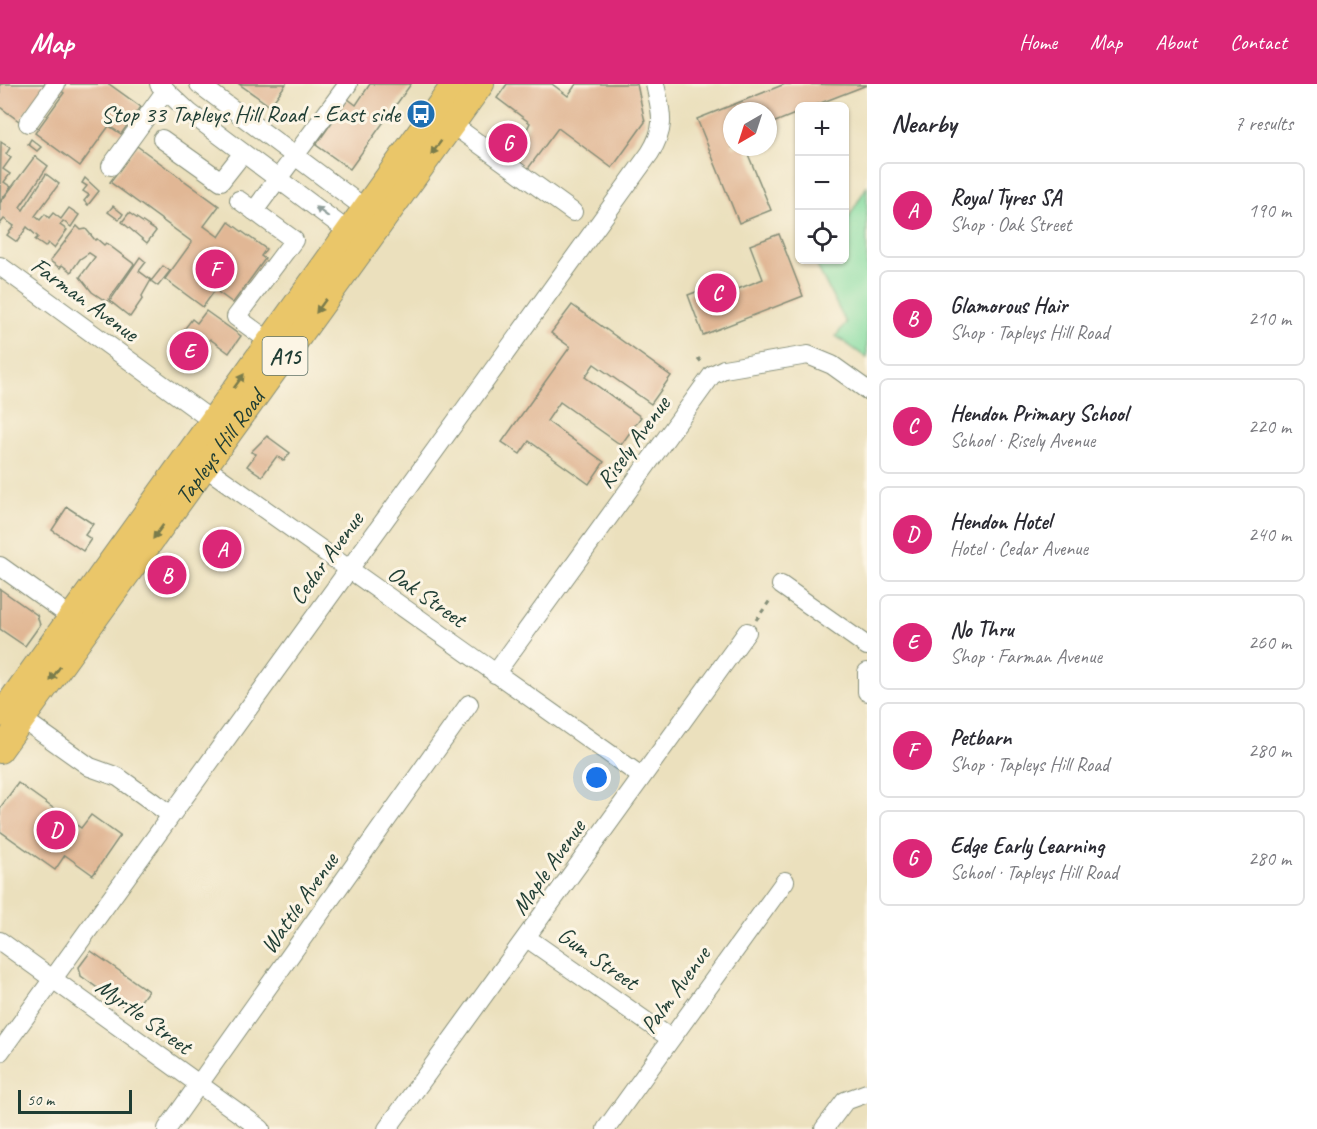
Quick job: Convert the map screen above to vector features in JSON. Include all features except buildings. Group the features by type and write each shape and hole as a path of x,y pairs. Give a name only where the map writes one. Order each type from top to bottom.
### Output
{"main road":[{"name":"Tapleys Hill Road","path":"220,427 268,341 454,84"},
{"name":"Tapleys Hill Road","path":"0,751 9,714 220,427 374,233 482,84"}],"street":[{"path":"28,123 56,84"},
{"path":"254,211 348,84"},
{"name":"Cedar Avenue","path":"0,1052 347,569 650,153 660,135 663,120 655,84"},
{"path":"111,166 162,87 190,113 349,232 374,233 366,208 205,86 190,113"},
{"path":"453,124 573,212"},
{"path":"162,139 221,181 243,153"},
{"path":"239,200 294,240 236,317 268,341"},
{"name":"Farman Avenue","path":"0,266 220,427"},
{"name":"Risely Avenue","path":"495,674 712,375 724,369 808,355 826,362 867,390"},
{"name":"Oak Street","path":"195,461 642,776"},
{"path":"0,566 78,622"},
{"path":"781,585 867,646"},
{"name":"Maple Avenue","path":"387,1129 747,632"},
{"path":"867,672 867,692"},
{"name":"Wattle Avenue","path":"167,1129 470,704"},
{"path":"9,714 90,767 118,777 171,815"},
{"name":"Palm Avenue","path":"606,1129 785,881"},
{"name":"Gum Street","path":"527,938 670,1038"},
{"name":"Myrtle Street","path":"0,941 261,1129"},
{"path":"824,1129 845,1101 867,1093"}],"path":[{"path":"747,632 781,585"}],"green space":[{"path":"867,186 867,358 836,336 846,323 816,264 849,264 849,217"}],"place":[{"name":"Stop 33 Tapleys Hill Road - East side","path":"421,114"},
{"name":"Edge Early Learning","path":"508,143"},
{"name":"Petbarn","path":"215,269"},
{"name":"Hendon Primary School","path":"717,293"},
{"name":"No Thru","path":"189,351"},
{"name":"Royal Tyres SA","path":"222,549"},
{"name":"Glamorous Hair","path":"167,575"},
{"name":"Hendon Hotel","path":"56,830"}]}
